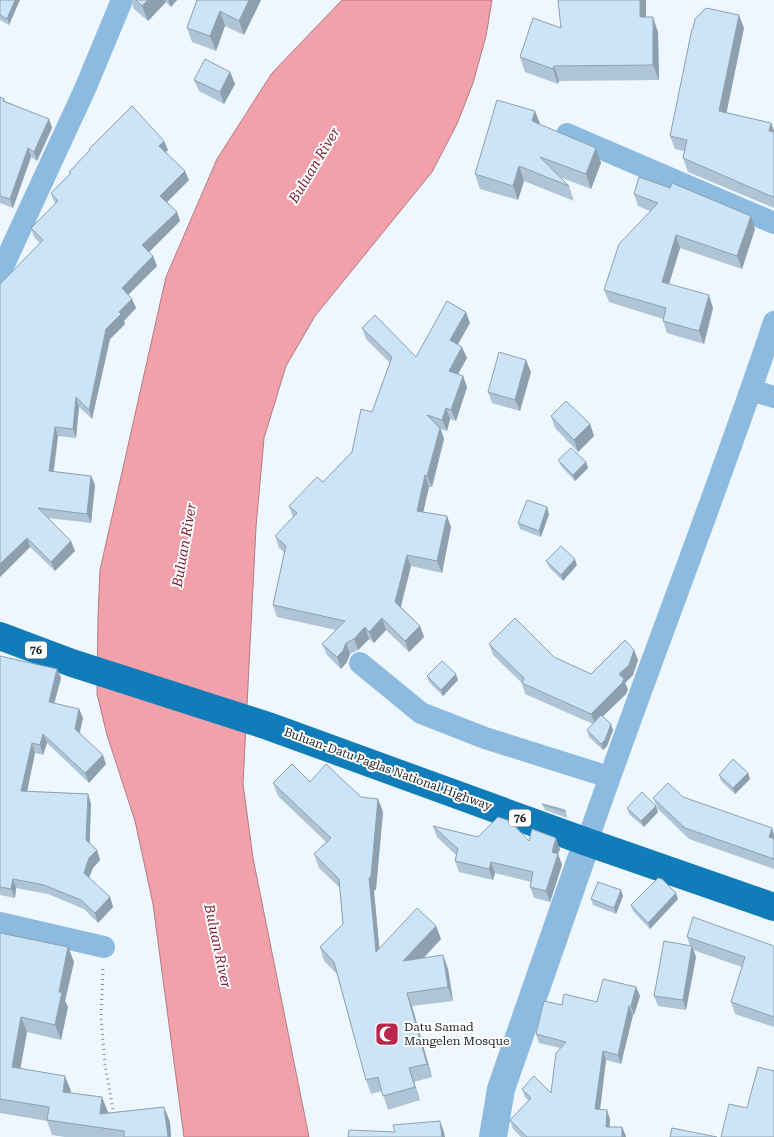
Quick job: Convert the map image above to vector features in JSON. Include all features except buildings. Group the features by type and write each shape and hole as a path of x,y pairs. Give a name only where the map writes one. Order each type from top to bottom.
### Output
{"highway":[{"name":"Buluan-Datu Paglas National Highway","path":"0,636 72,663 268,726 587,842 774,907"}],"street":[{"path":"0,273 85,89 122,0"},
{"path":"567,134 774,223"},
{"path":"493,1137 501,1089 609,776 751,390 774,322"},
{"path":"751,390 774,397"},
{"path":"360,663 421,713 485,738 609,776"},
{"path":"0,923 104,947"}],"path":[{"path":"104,947 101,1018 105,1064 114,1122"}],"water":[{"name":"Buluan River","path":"342,0 492,0 486,36 473,83 457,124 432,172 315,316 286,366 264,438 256,527 243,784 253,858 309,1137 184,1137 153,904 135,821 107,735 97,694 100,570 166,277 217,159 272,73"}],"place":[{"name":"Datu Samad Mangelen Mosque","path":"387,1034"}]}
